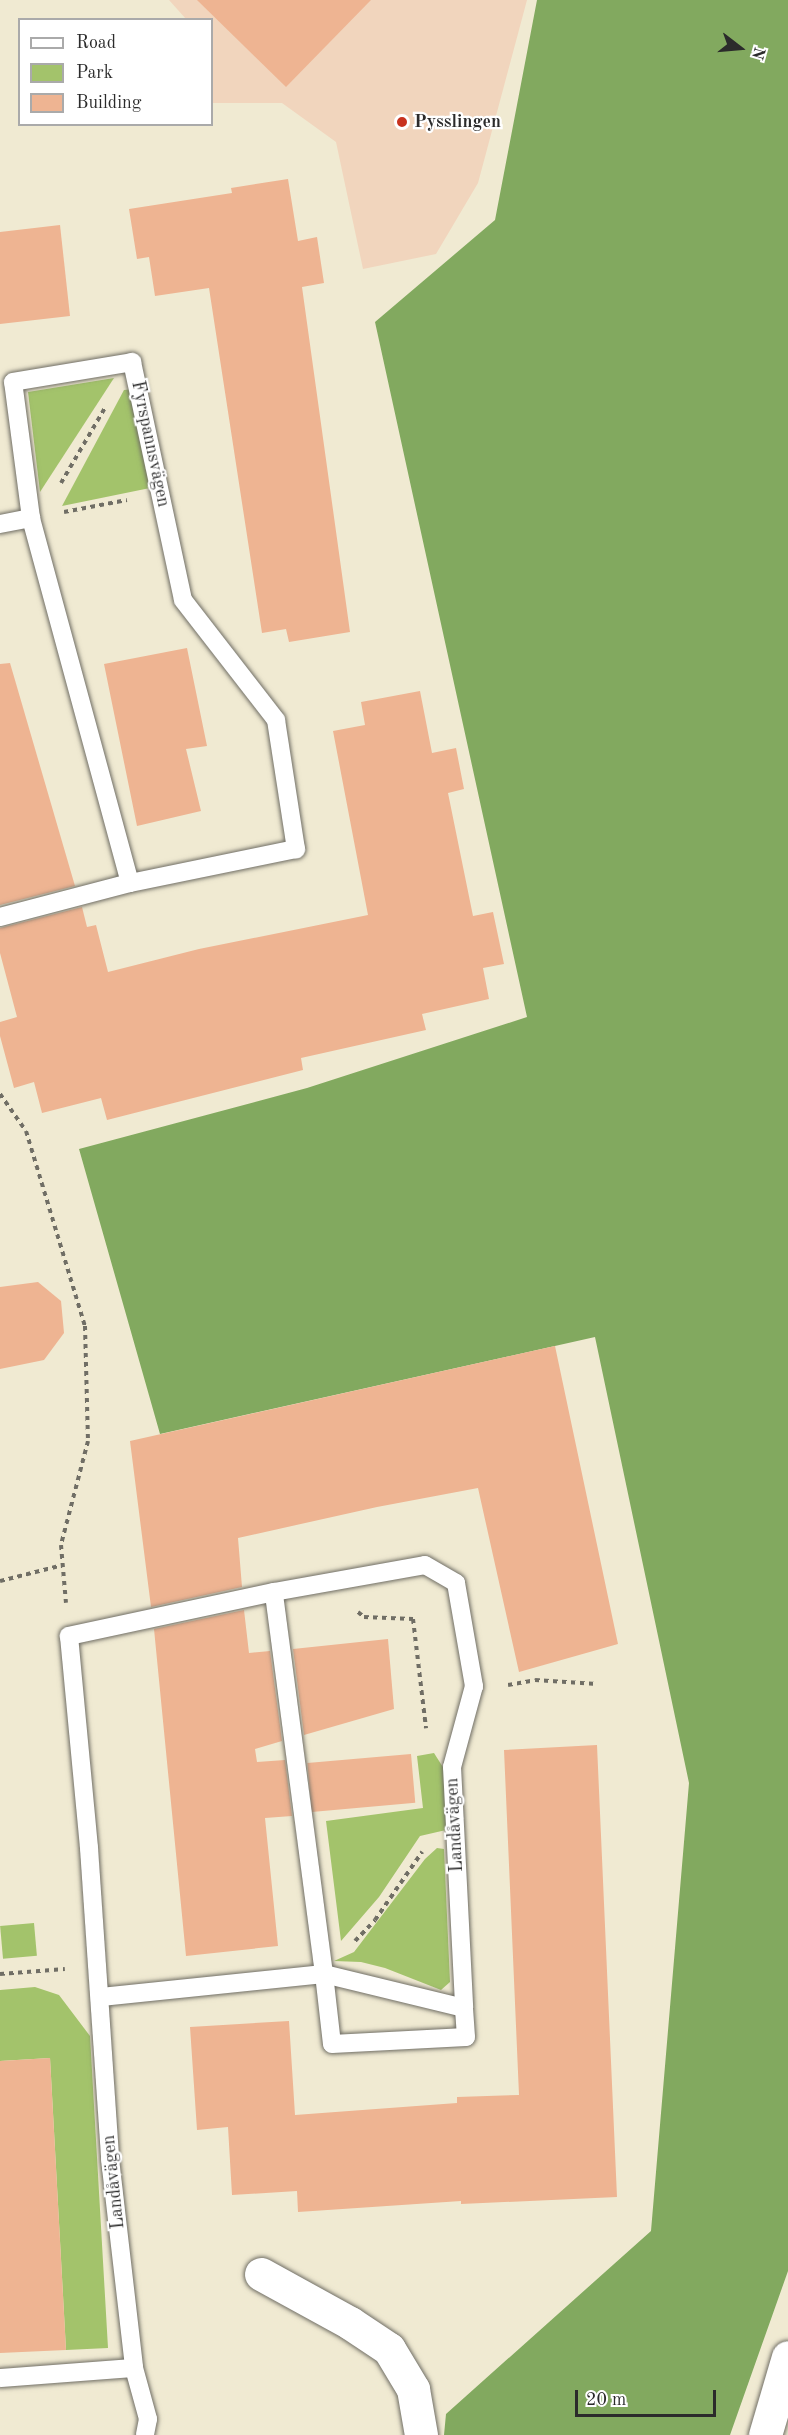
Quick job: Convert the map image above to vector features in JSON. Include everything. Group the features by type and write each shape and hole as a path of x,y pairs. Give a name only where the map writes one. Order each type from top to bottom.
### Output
{"street":[{"path":"261,2274 350,2323 389,2349 413,2389 421,2435"},
{"path":"765,2435 788,2357"}],"lane":[{"name":"Fyrspannsvägen","path":"0,917 130,883 296,849 276,720 183,600 162,493 132,362 13,382 36,517 130,883"},
{"path":"0,524 36,517"},
{"name":"Landåvägen","path":"145,2435 148,2419 134,2368 110,2158 98,1966 69,1636 274,1592 425,1565 456,1583 474,1686 452,1767 466,2037 332,2044 323,1968"},
{"path":"274,1592 323,1968"},
{"path":"100,1997 323,1968 464,2008"},
{"path":"0,2378 134,2368"}],"path":[{"path":"36,517 132,362"},
{"path":"36,517 162,493"},
{"path":"0,1094 26,1131 85,1326 88,1441 62,1545 69,1636"},
{"path":"0,1581 63,1565"},
{"path":"317,1585 364,1617 413,1619 426,1731 452,1767"},
{"path":"472,1692 535,1680 597,1684"},
{"path":"323,1968 350,1947 375,1920 406,1871 430,1842 456,1833"},
{"path":"0,1974 98,1966"}],"shaded area":[{"name":"Pysslingen","path":"169,0 527,0 478,183 436,254 363,269 336,142 282,103 213,103 213,18 185,18"}],"green space":[{"path":"537,0 788,0 788,2271 730,2435 444,2435 446,2414 651,2231 689,1783 595,1337 160,1434 79,1149 307,1088 527,1017 375,322 495,220"},
{"path":"114,378 40,492 28,392"},
{"path":"135,389 150,488 62,506 124,390"},
{"path":"434,1753 446,1772 446,1830 420,1836 379,1897 341,1941 326,1821 423,1808 417,1756"},
{"path":"437,1848 444,1849 450,1982 441,1990 385,1968 361,1962 334,1961 354,1952 425,1859"},
{"path":"34,1923 37,1956 3,1959 0,1926"},
{"path":"35,1987 59,1995 90,2036 108,2348 66,2350 50,2058 0,2061 0,1990"}],"building":[{"path":"197,0 371,0 286,87"},
{"path":"288,179 298,241 317,237 324,283 302,287 350,632 289,642 286,629 262,633 209,288 155,296 149,257 137,259 129,209 232,193 231,188"},
{"path":"60,225 70,316 0,324 0,232"},
{"path":"187,648 207,746 186,749 201,811 137,826 104,664"},
{"path":"10,663 75,886 0,905 0,664"},
{"path":"420,691 432,753 456,748 464,789 448,793 473,916 493,912 504,964 483,968 489,999 422,1014 426,1030 301,1058 303,1070 107,1120 101,1098 42,1113 34,1082 14,1088 0,1036 0,1022 17,1017 0,953 0,928 82,907 87,927 96,925 108,972 199,949 368,915 333,731 365,725 361,702"},
{"path":"38,1282 61,1301 64,1333 44,1360 0,1369 0,1287"},
{"path":"555,1346 618,1644 519,1672 478,1488 377,1507 238,1538 242,1587 151,1607 130,1441"},
{"path":"244,1610 249,1653 270,1651 282,1741 255,1749 257,1762 285,1760 292,1816 265,1818 278,1946 186,1956 154,1629"},
{"path":"388,1639 394,1709 304,1735 293,1649"},
{"path":"597,1745 617,2197 461,2204 461,2201 298,2212 297,2191 232,2195 228,2127 197,2130 190,2027 289,2021 295,2115 457,2103 457,2097 519,2095 504,1750"},
{"path":"411,1754 415,1803 312,1812 307,1763"},
{"path":"50,2058 66,2350 0,2353 0,2061"}],"place":[{"name":"Pysslingen","path":"402,122"}]}
